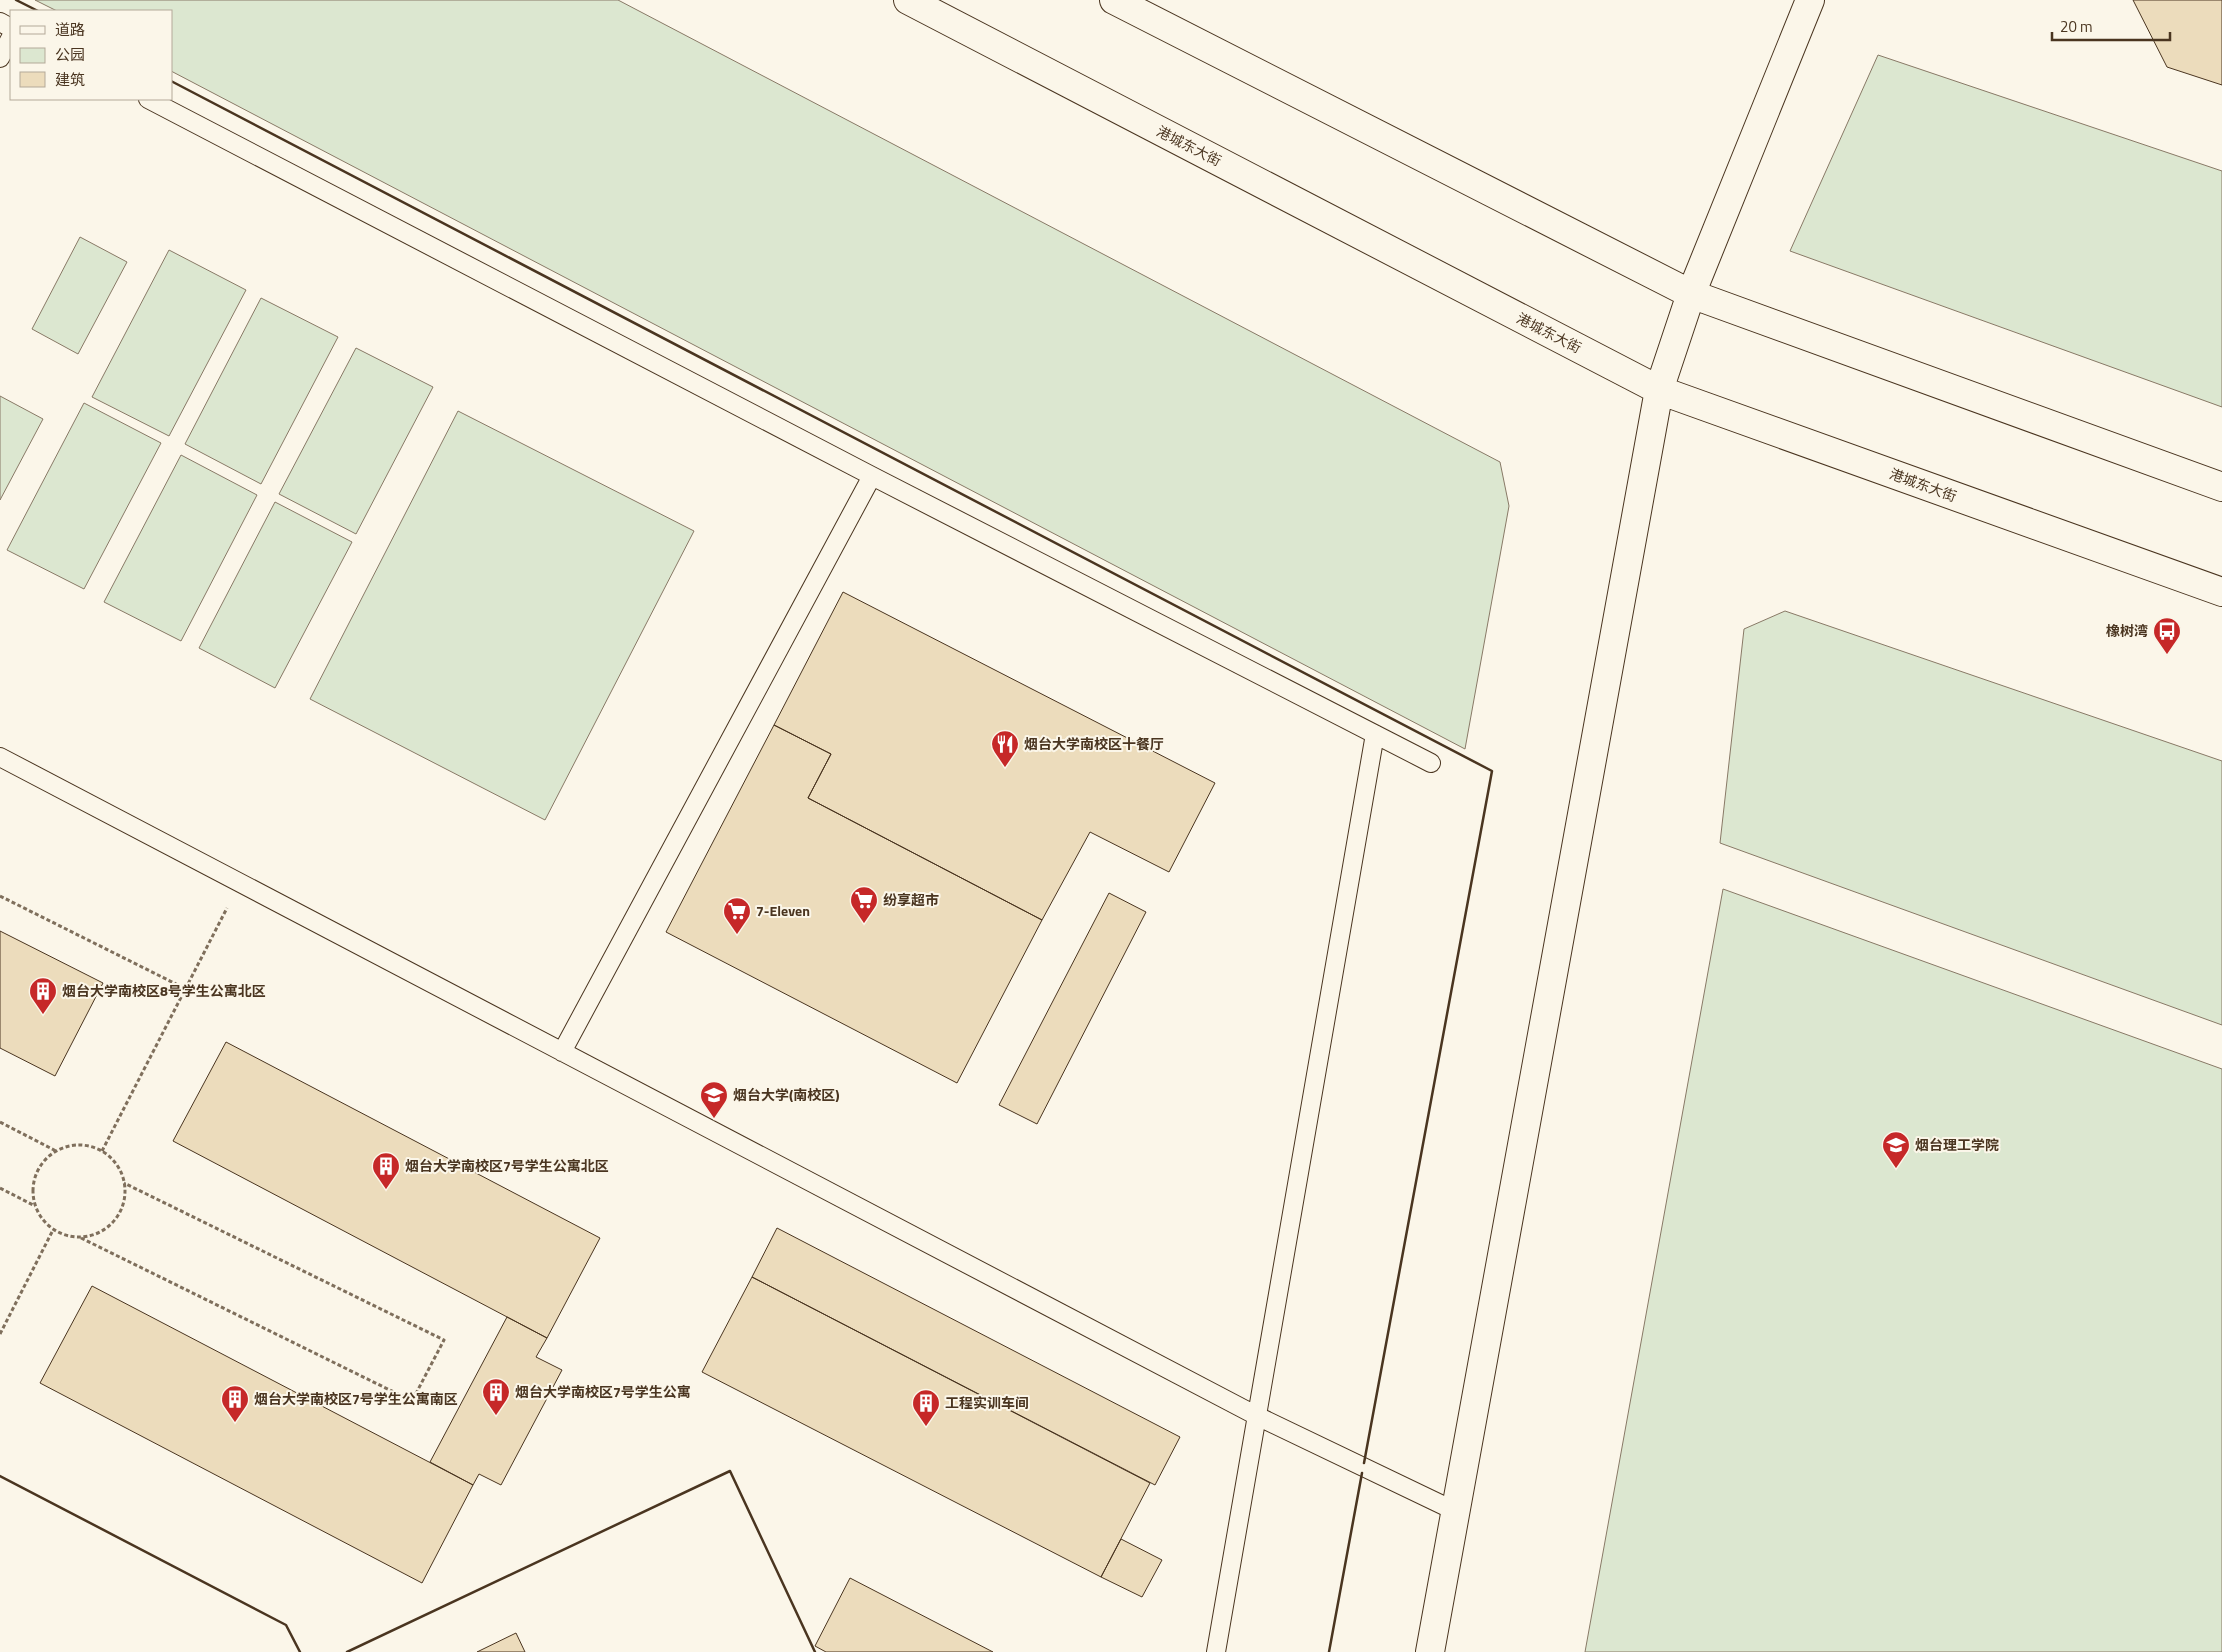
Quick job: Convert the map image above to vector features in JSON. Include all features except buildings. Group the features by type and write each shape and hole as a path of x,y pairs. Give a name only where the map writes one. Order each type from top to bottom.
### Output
{"main road":[{"name":"港城东大街","path":"908,0 1659,390 2222,592"},
{"path":"1114,0 1691,294 2222,487"},
{"path":"1430,1652 1659,390 1691,294 1810,0"}],"lane":[{"path":"0,58 10,38"},
{"path":"150,100 872,476 1431,763"},
{"path":"562,1052 872,476"},
{"path":"1216,1652 1375,734"},
{"path":"0,757 1257,1416 1455,1511"}],"path":[{"path":"102,1151 184,988 240,883"},
{"path":"0,896 184,988"},
{"path":"0,1122 56,1151"},
{"path":"81,1238 98,1234 112,1224 121,1210 126,1194 124,1183 115,1161 102,1151 85,1145 68,1146 56,1151 40,1165 33,1181 32,1198 37,1214 53,1230 64,1236 81,1238 412,1402 444,1340 124,1183"},
{"path":"0,1188 35,1206"},
{"path":"0,1334 53,1230"}],"green space":[{"path":"35,0 618,0 1500,462 1509,506 1465,749 172,72 172,10 55,10"},
{"path":"1878,55 2222,171 2222,407 1790,251"},
{"path":"80,237 127,262 78,354 32,329"},
{"path":"169,250 246,290 169,436 92,397"},
{"path":"261,298 338,337 261,484 185,444"},
{"path":"356,348 433,387 356,534 279,494"},
{"path":"0,396 43,419 0,500"},
{"path":"84,403 161,443 84,589 7,550"},
{"path":"458,411 694,531 545,820 310,699"},
{"path":"181,455 257,495 181,641 104,602"},
{"path":"275,502 352,542 275,688 199,648"},
{"path":"1785,611 2222,761 2222,1025 1720,843 1744,629"},
{"path":"1723,889 2222,1069 2222,1652 1585,1652"}],"wall":[{"path":"16,0 36,10"},
{"path":"172,82 1492,771 1364,1463"},
{"path":"347,1652 730,1471 815,1652"},
{"path":"1329,1652 1362,1473"},
{"path":"0,1476 286,1625 300,1652"}],"place":[{"name":"橡树湾","path":"2167,655"},
{"name":"烟台大学南校区十餐厅","path":"1005,768"},
{"name":"纷享超市","path":"864,924"},
{"name":"7-Eleven","path":"737,935"},
{"name":"烟台大学南校区8号学生公寓北区","path":"43,1015"},
{"name":"烟台大学(南校区)","path":"714,1119"},
{"name":"烟台理工学院","path":"1896,1169"},
{"name":"烟台大学南校区7号学生公寓北区","path":"386,1190"},
{"name":"烟台大学南校区7号学生公寓","path":"496,1416"},
{"name":"烟台大学南校区7号学生公寓南区","path":"235,1423"},
{"name":"工程实训车间","path":"926,1427"}]}
